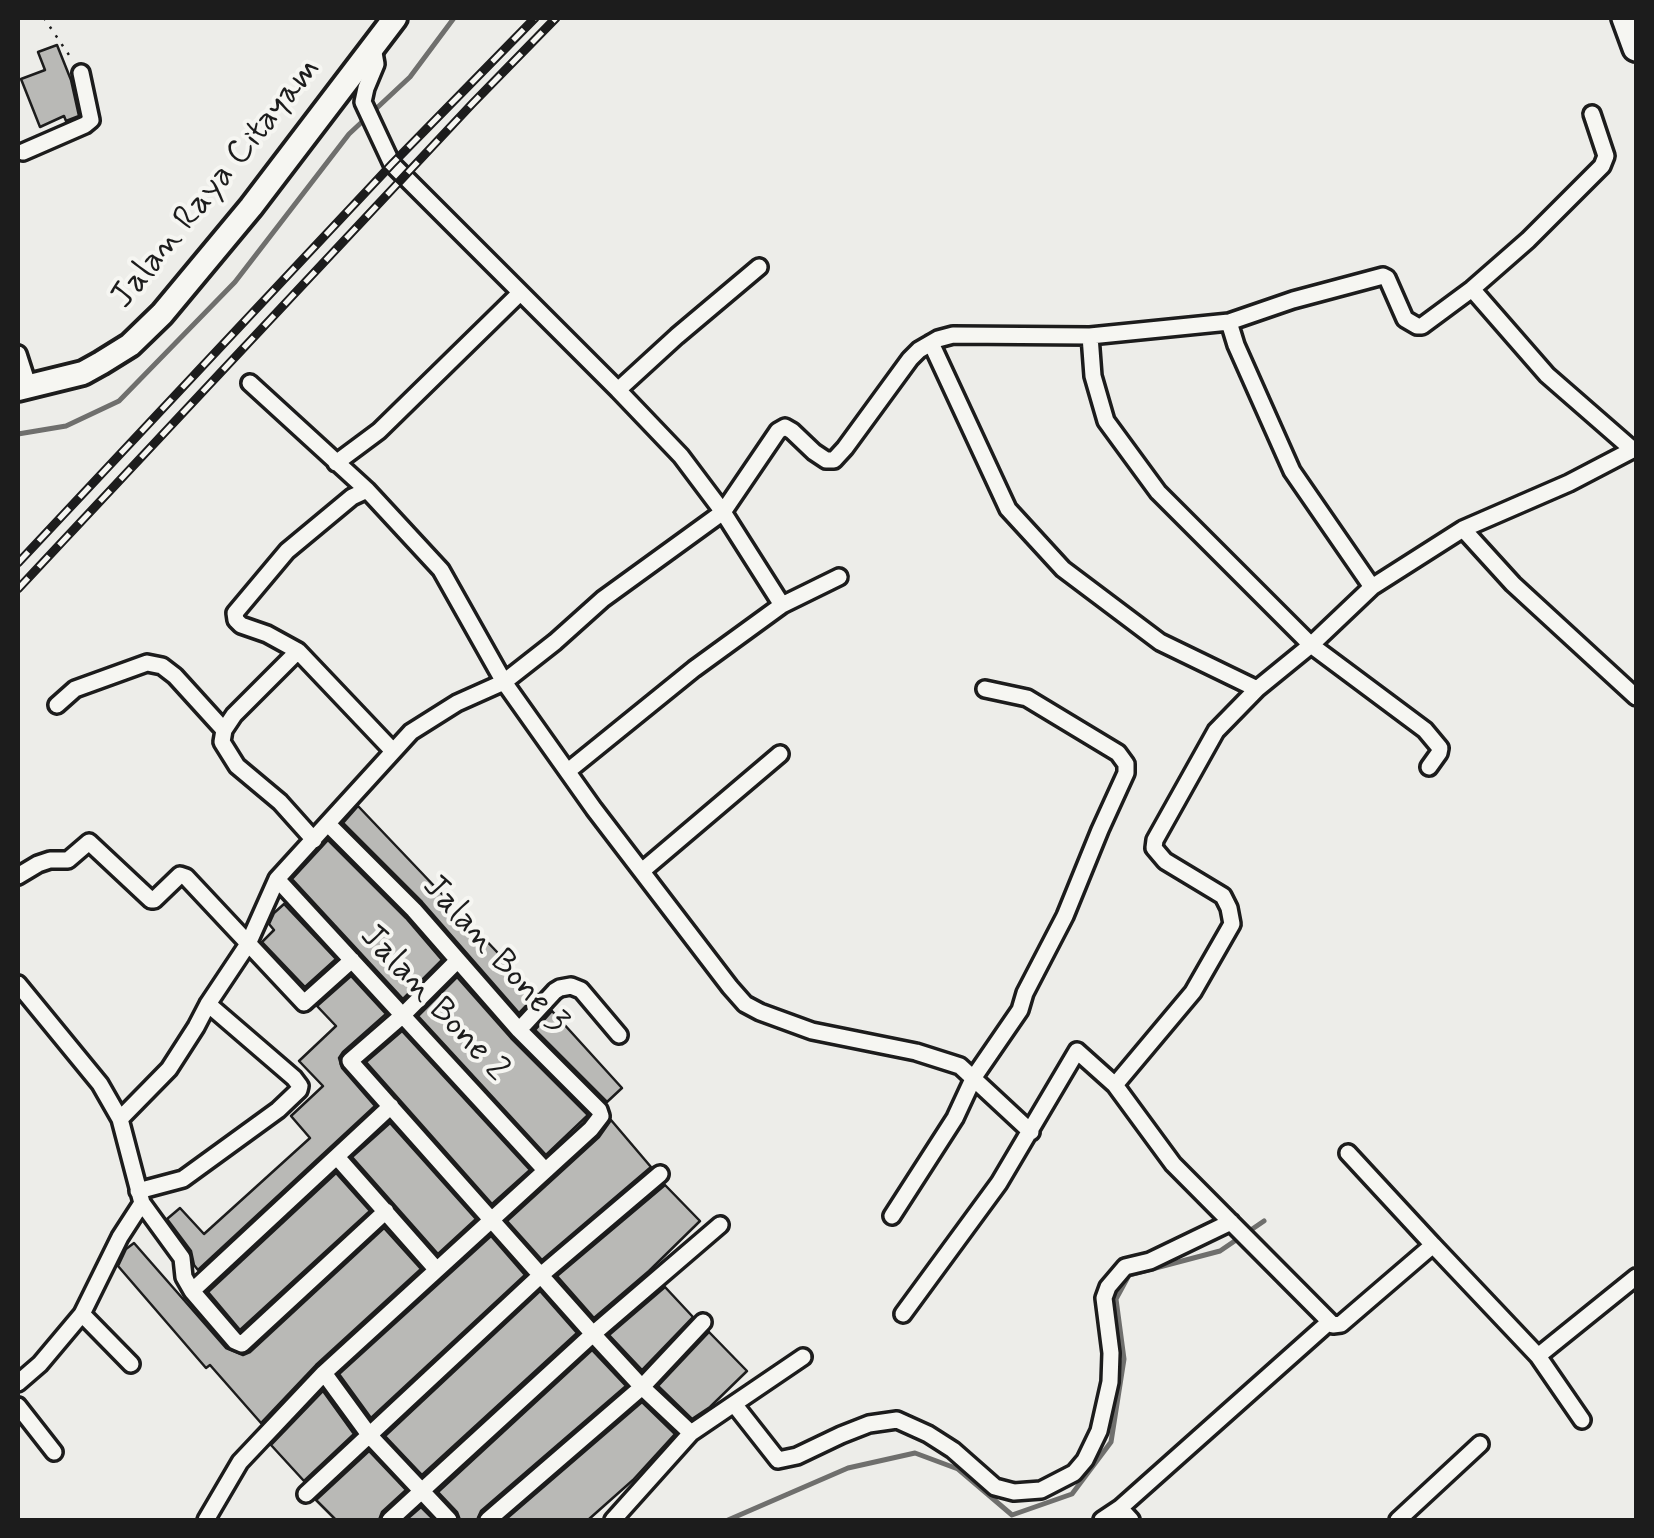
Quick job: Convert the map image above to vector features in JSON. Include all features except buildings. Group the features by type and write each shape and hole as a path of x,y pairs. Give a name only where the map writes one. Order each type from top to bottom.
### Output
{"highway":[{"path":"1625,18 1636,48"}],"main road":[{"name":"Jalan Raya Citayam","path":"23,389 82,373 101,363 130,344 162,314 251,207 395,18"}],"street":[{"path":"373,47 376,64 363,102 392,164 681,456 723,512 782,606"},
{"path":"19,149 91,120 82,74"},
{"path":"120,1119 169,1070 248,944 277,879 392,750 411,732 457,704 504,682 603,599 723,512 778,430 785,427 814,452 834,460 910,359 931,342 952,335 1090,336 1229,322 1386,276 1405,319 1422,326 1528,240 1602,166 1606,156 1592,114"},
{"path":"618,390 759,267"},
{"path":"1115,1085 1193,992 1232,924 1223,896 1165,861 1154,848 1216,731 1372,587 1464,529 1635,449 1546,375 1472,289"},
{"path":"336,462 380,431 520,293"},
{"path":"1229,322 1292,471 1372,587"},
{"path":"1090,336 1092,376 1106,421 1158,492 1311,644 1425,730 1440,748 1430,767"},
{"path":"931,342 1008,509 1063,569 1160,642 1258,689"},
{"path":"18,354 23,389"},
{"path":"250,383 367,490 441,570 504,682 745,1004 812,1031 960,1066 1031,1132"},
{"path":"367,490 287,551 235,614 242,625 298,651 392,750"},
{"path":"1464,529 1512,584 1636,698"},
{"path":"568,771 694,669 782,606 839,577"},
{"path":"298,651 234,715 224,730 222,742 238,766 280,802 314,840"},
{"path":"57,706 76,689 147,662 162,666 175,676 224,730"},
{"path":"892,1216 955,1118 974,1077 1020,1010 1126,773 1126,764 1118,753 1027,698 985,689"},
{"path":"642,871 780,754"},
{"name":"Jalan Bone 3","path":"329,824 414,910 519,1030 599,1110 601,1116 591,1129 545,1170"},
{"path":"18,876 50,860 68,860 88,842 151,900 180,876 191,880 304,1003 352,960"},
{"name":"Jalan Bone 2","path":"277,879 545,1170"},
{"path":"458,960 350,1061 593,1334 691,1433"},
{"path":"18,984 100,1084 120,1119 140,1197 182,1258 184,1277 192,1291 235,1341 242,1344 386,1211"},
{"path":"519,1030 555,992 571,986 581,990 618,1035"},
{"path":"18,1383 40,1364 82,1314 140,1197 183,1180 278,1110 298,1090 300,1086 294,1078 208,1004"},
{"path":"903,1314 999,1184 1077,1051 1115,1085 1172,1164 1333,1326 1341,1324 1433,1245"},
{"path":"192,1291 390,1106"},
{"path":"1348,1152 1538,1356 1582,1420"},
{"path":"338,1158 436,1269"},
{"path":"206,1520 240,1462 324,1373 545,1170"},
{"path":"306,1494 541,1275 660,1174"},
{"path":"734,1404 778,1460 804,1453 869,1424 897,1420 952,1450 995,1486 1014,1492 1041,1490 1074,1473 1099,1431 1110,1382 1111,1353 1104,1298 1108,1287 1125,1267 1150,1261 1231,1222"},
{"path":"390,1520 593,1334 720,1225"},
{"path":"1538,1356 1636,1277"},
{"path":"82,1314 131,1364"},
{"path":"488,1520 642,1387 704,1322"},
{"path":"1102,1520 1125,1514 1328,1323"},
{"path":"613,1520 691,1433 803,1356"},
{"path":"324,1373 370,1436 449,1520"},
{"path":"18,1406 54,1452"},
{"path":"1398,1520 1480,1444"}],"path":[{"path":"44,18 82,74"}],"waterway":[{"path":"18,434 66,426 119,401 235,282 349,134 410,77 454,18"},
{"path":"728,1520 848,1468 915,1453 958,1469 1012,1515 1072,1494 1111,1442 1124,1359 1116,1299 1129,1275 1220,1251 1264,1221"}],"railway":[{"path":"18,563 392,164 535,18"},
{"path":"18,589 556,18"}]}
